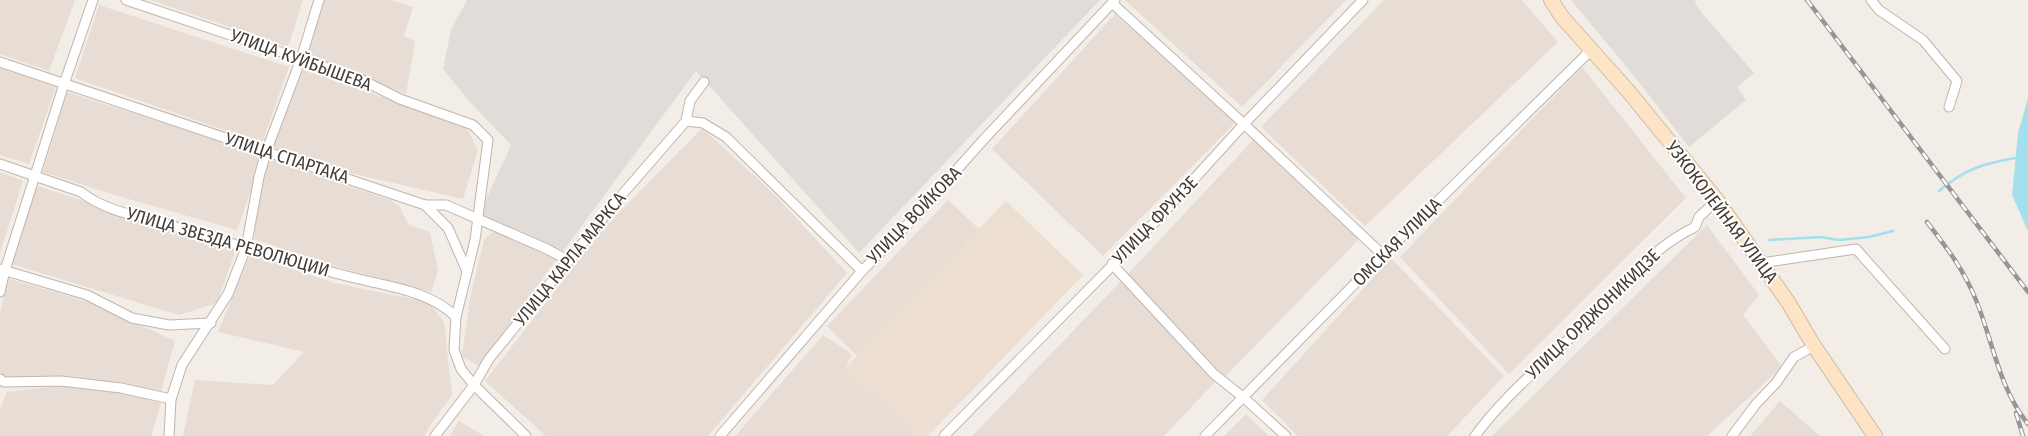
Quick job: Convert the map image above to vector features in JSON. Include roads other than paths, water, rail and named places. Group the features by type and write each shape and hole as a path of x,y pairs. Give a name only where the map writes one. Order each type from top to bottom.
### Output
{"street":[{"path":"0,292 2,270 36,175 64,84 93,0"},
{"name":"УЛИЦА КУЙБЫШЕВА","path":"126,0 358,78 400,99 473,125 488,140 477,220"},
{"path":"168,436 172,399 182,365 228,294 246,248 259,177 266,152 301,59 319,0"},
{"name":"УЛИЦА ФРУНЗЕ","path":"944,436 1155,222 1244,124 1362,0"},
{"name":"УЗКОКОЛЕЙНАЯ УЛИЦА","path":"1552,0 1562,17 1641,107 1716,200 1788,302 1814,346 1875,436"},
{"path":"1871,0 1879,10 1922,40 1956,81 1949,107"},
{"path":"1114,1 1383,255"},
{"name":"УЛИЦА ВОЙКОВА","path":"720,436 862,271 911,221 986,137 1114,1"},
{"name":"ОМСКАЯ УЛИЦА","path":"1206,436 1383,255 1591,50"},
{"name":"УЛИЦА СПАРТАКА","path":"0,62 266,152 383,189 425,205 446,206 525,239 569,261"},
{"name":"УЛИЦА КАРЛА МАРКСА","path":"435,436 474,385 489,359 620,197 686,121 690,101 704,82"},
{"path":"686,121 703,123 726,137 862,271"},
{"name":"УЛИЦА ЗВЕЗДА РЕВОЛЮЦИИ","path":"0,164 81,192 91,200 125,212 332,273 427,297 447,308 456,317"},
{"name":"УЛИЦА ОРДЖОНИКИДЗЕ","path":"1475,436 1518,385 1578,330 1636,270 1678,235 1696,227 1699,216 1716,200"},
{"path":"425,205 448,228 467,271"},
{"path":"477,220 476,240 456,317 454,350 461,369 474,385 526,436"},
{"path":"1761,263 1856,250 1945,349"},
{"path":"1112,264 1214,374 1286,436"},
{"path":"2,270 87,294 132,318 169,325 211,322"},
{"path":"1732,436 1794,358 1814,346"},
{"path":"0,379 4,382 61,382 120,388 172,399"}],"water":[{"path":"2028,98 2028,231 2012,195 2018,133"}],"waterway":[{"path":"1939,191 1957,177 1974,168 2003,160 2018,159"},
{"path":"1769,240 1820,237 1839,240 1869,237 1893,231"}],"railway":[{"path":"1807,0 2028,292"},
{"path":"1927,222 1966,279 1982,316 2003,380 2018,410 2028,424"},
{"path":"2016,413 2023,436"}]}
